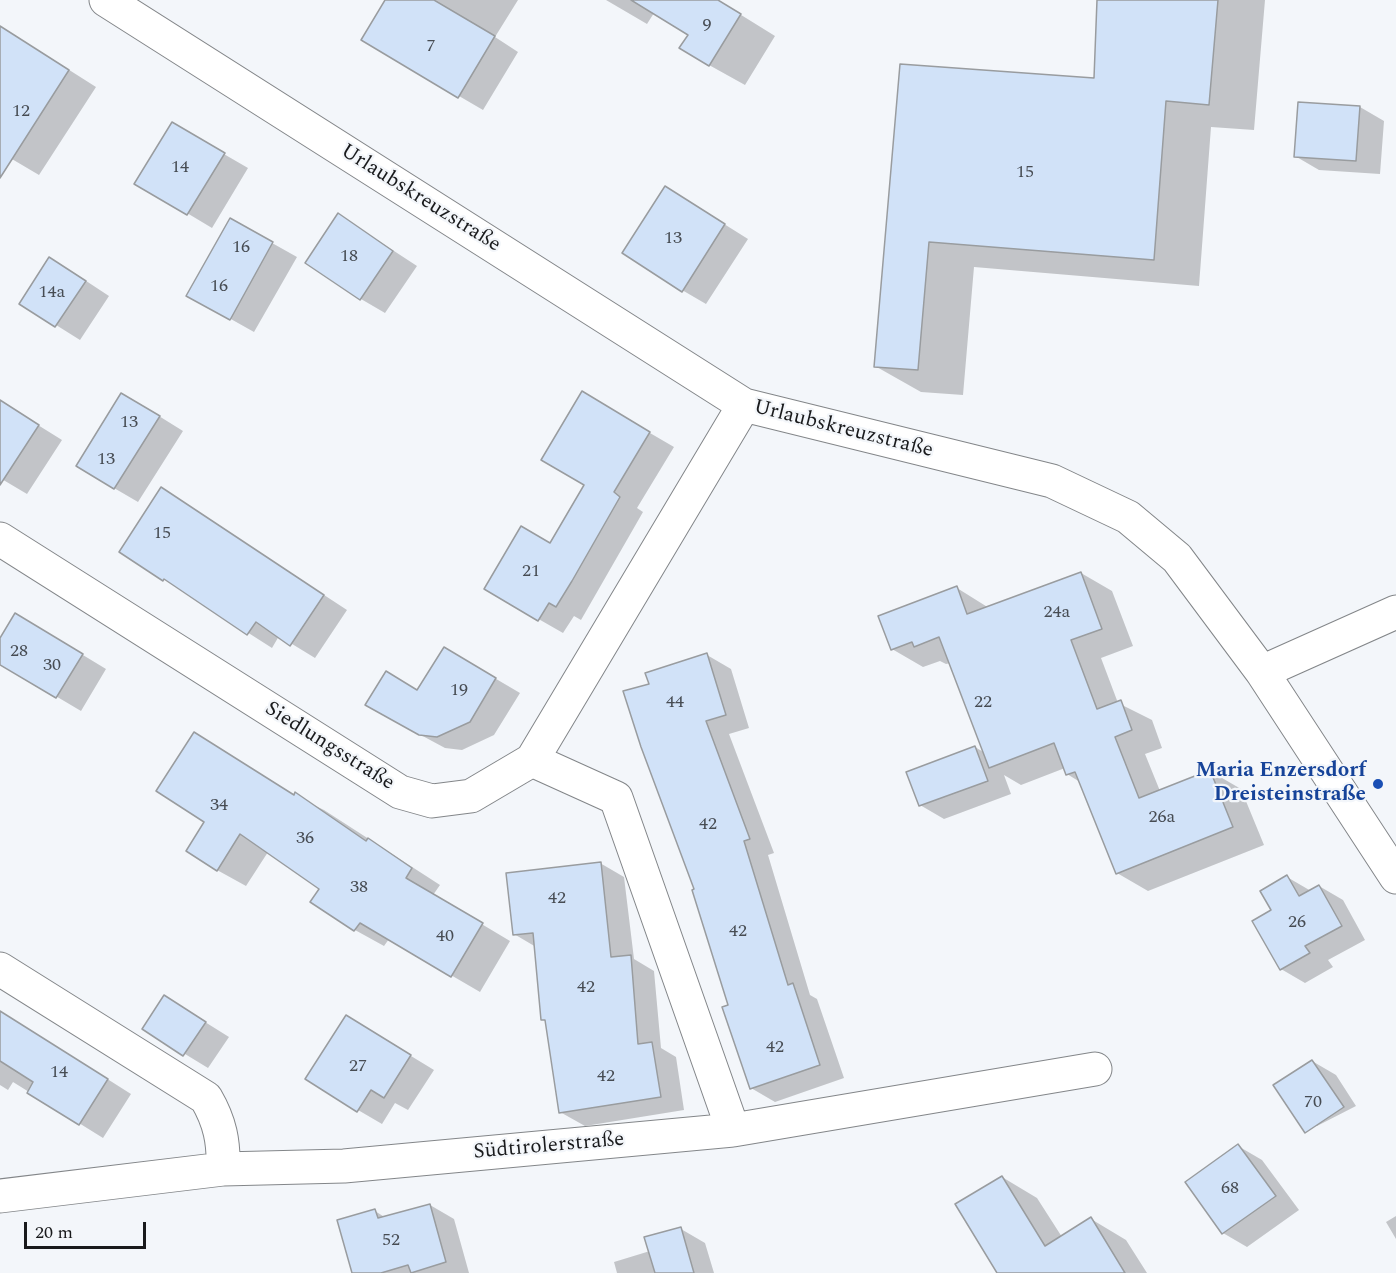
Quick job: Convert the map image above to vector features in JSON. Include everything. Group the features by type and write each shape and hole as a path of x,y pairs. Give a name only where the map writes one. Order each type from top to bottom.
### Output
{"street":[{"name":"Urlaubskreuzstraße","path":"106,0 744,405 1052,482 1128,517 1177,558 1262,672 1396,877"},
{"name":"Siedlungsstraße","path":"0,539 400,792 432,801 471,796 532,760 744,405"},
{"path":"1262,672 1396,612"},
{"path":"532,760 616,798 733,1130"},
{"path":"0,969 206,1098 218,1117 224,1145 223,1169"},
{"name":"Südtirolerstraße","path":"0,1196 223,1169 344,1166 733,1130 1095,1069"}],"building":[{"path":"385,0 434,0 495,36 458,98 361,40"},
{"path":"631,0 718,0 741,14 709,66 679,48 688,35"},
{"path":"1097,0 1218,0 1209,105 1166,101 1154,260 929,242 918,370 874,367 900,64 1094,78"},
{"path":"0,26 69,70 0,178"},
{"path":"1298,102 1360,106 1356,161 1294,157"},
{"path":"172,122 225,153 187,215 134,184"},
{"path":"665,186 725,224 682,292 622,253"},
{"path":"338,213 393,251 360,300 305,263"},
{"path":"230,218 273,242 230,320 186,296"},
{"path":"49,257 86,281 55,327 19,304"},
{"path":"582,391 650,432 614,492 620,497 572,581 556,607 549,603 538,621 484,589 521,526 550,543 584,485 541,460"},
{"path":"121,393 160,416 114,489 76,466"},
{"path":"0,400 39,425 0,485"},
{"path":"161,487 324,595 290,646 256,622 247,635 164,579 163,581 119,552"},
{"path":"1081,572 1102,629 1071,640 1097,709 1121,700 1132,730 1115,737 1139,798 1210,770 1233,827 1116,874 1075,772 1066,775 1054,743 989,768 939,637 914,647 912,642 891,650 878,616 957,586 967,614"},
{"path":"15,613 83,654 56,698 0,665 0,638"},
{"path":"444,647 496,678 470,722 437,737 419,735 365,705 386,671 417,690"},
{"path":"707,653 726,715 706,721 750,839 744,841 788,985 793,983 820,1065 750,1089 722,1007 728,1005 692,890 694,889 641,747 623,691 649,684 645,673"},
{"path":"194,732 294,795 295,792 366,841 368,838 412,868 406,878 483,923 451,977 360,923 354,931 310,902 319,889 240,834 217,871 186,851 204,822 156,791"},
{"path":"975,746 988,781 919,806 906,772"},
{"path":"601,862 611,957 631,955 638,1044 652,1042 661,1097 559,1113 545,1020 541,1020 533,933 513,935 506,873"},
{"path":"1287,875 1299,896 1319,885 1342,926 1305,946 1310,953 1280,970 1252,921 1271,910 1260,891"},
{"path":"164,995 206,1022 183,1056 142,1029"},
{"path":"0,1011 108,1079 79,1125 27,1093 33,1082 0,1061"},
{"path":"346,1015 411,1055 384,1098 371,1090 357,1112 305,1079"},
{"path":"1312,1060 1344,1107 1305,1133 1273,1085"},
{"path":"1238,1144 1276,1196 1222,1234 1185,1182"},
{"path":"1002,1176 1045,1246 1091,1217 1125,1273 997,1273 955,1204"},
{"path":"430,1204 446,1262 411,1273 408,1265 381,1273 352,1273 337,1220 375,1209 378,1218"},
{"path":"681,1227 694,1273 655,1273 644,1237"}],"place":[{"name":"Maria Enzersdorf Dreisteinstraße","path":"1378,784"}]}
